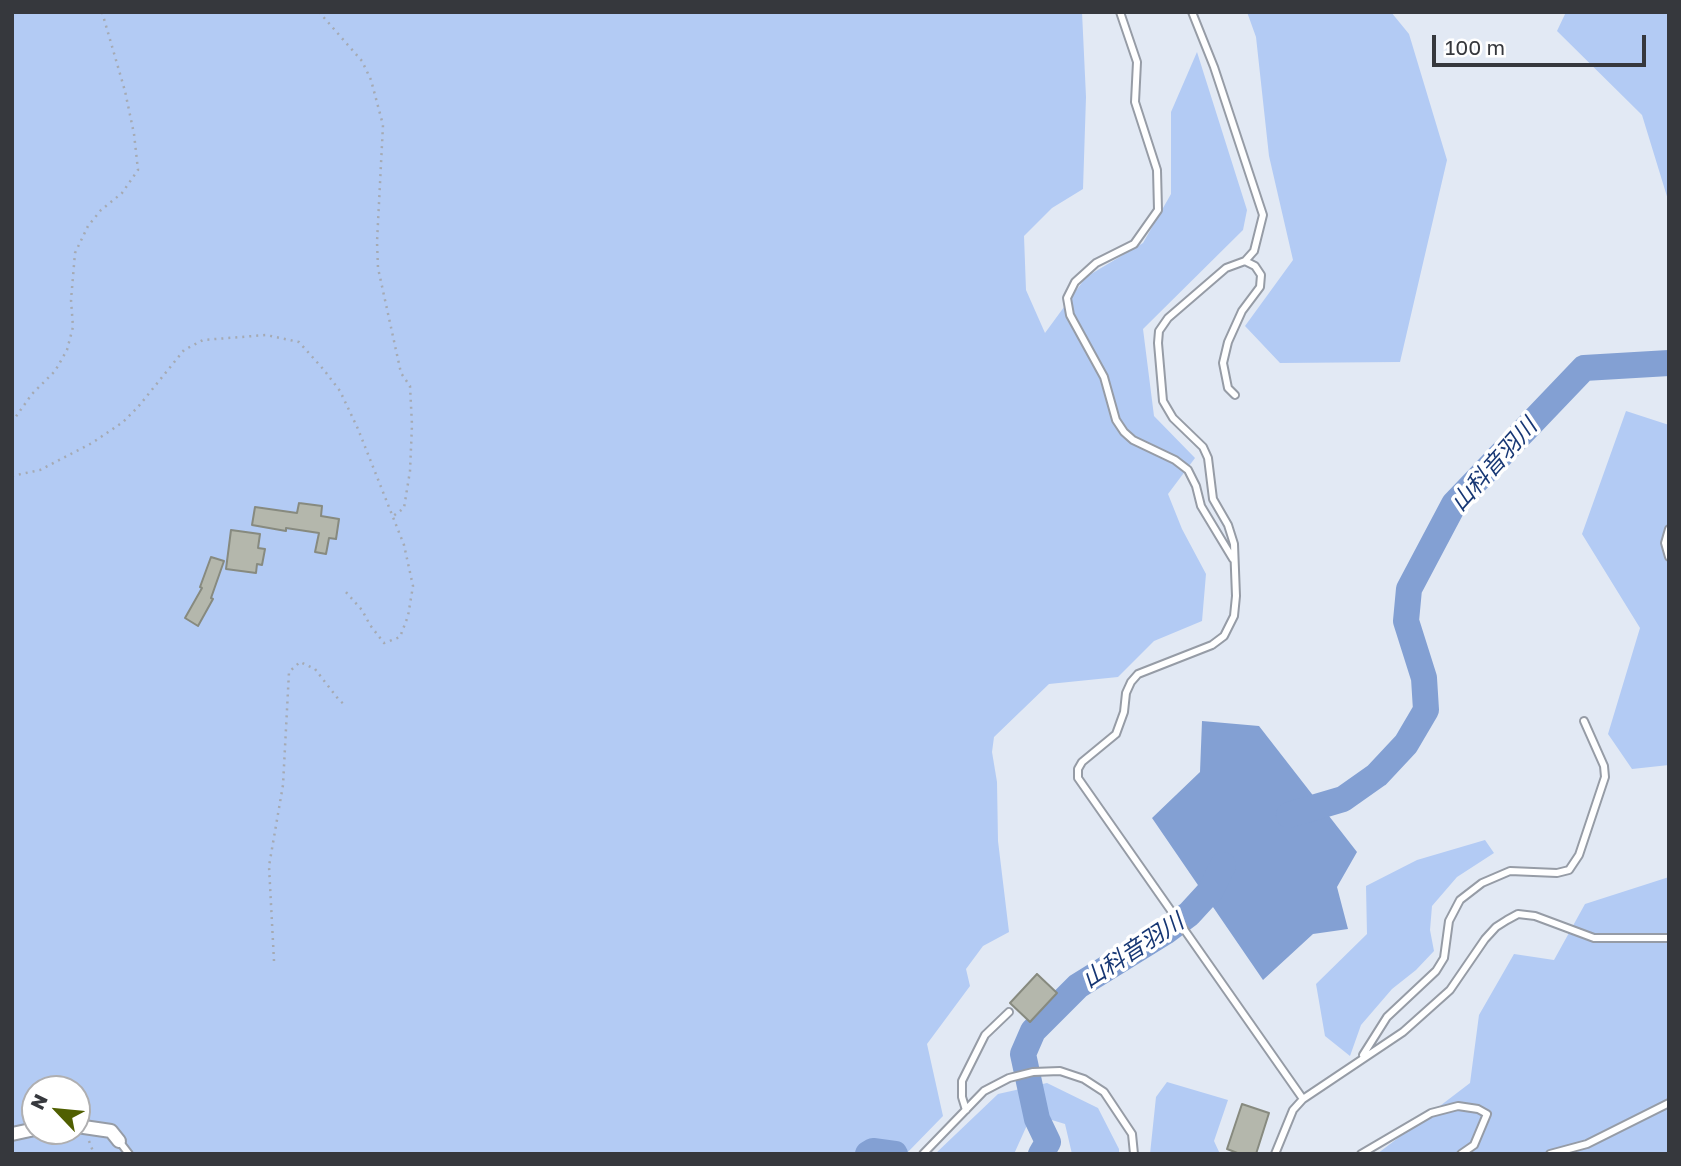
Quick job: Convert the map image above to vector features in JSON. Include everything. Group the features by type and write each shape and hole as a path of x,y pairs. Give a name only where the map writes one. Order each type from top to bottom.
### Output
{"street":[{"path":"91,1128 111,1131 119,1142"}],"lane":[{"path":"1120,12 1137,62 1135,102 1157,170 1158,210 1134,244 1096,263 1074,282 1067,298 1070,315 1104,377 1116,420 1124,432 1133,440 1175,460 1188,470 1216,535 1234,561"},
{"path":"1192,12 1214,66 1262,215 1254,251 1245,261 1226,268 1168,318 1159,331 1158,342 1163,401 1172,418 1194,437 1208,458 1213,499 1228,525 1234,544 1234,616 1224,636 1212,645 1138,674 1126,693 1124,712 1116,734 1082,762 1078,769 1078,778 1303,1099"},
{"path":"1235,395 1228,388 1223,363 1228,342 1242,311 1260,287 1261,275 1255,266 1245,261"},
{"path":"1669,529 1665,542 1669,556"},
{"path":"1362,1058 1387,1017 1436,971 1446,949 1449,921 1460,900 1482,883 1510,871 1557,873 1569,870 1579,855 1605,777 1604,766 1584,721"},
{"path":"1275,1154 1293,1110 1303,1099 1403,1032 1450,990 1475,952 1496,927 1518,914 1555,922 1594,938 1669,938"},
{"path":"966,1110 962,1097 962,1081 985,1035 1009,1012"},
{"path":"923,1154 984,1091 1009,1078 1033,1072 1060,1071 1084,1079 1104,1092 1132,1134 1134,1154"},
{"path":"1550,1154 1587,1144 1669,1103"},
{"path":"1361,1154 1431,1114 1458,1106 1478,1109 1487,1114 1474,1145 1461,1154"},
{"path":"119,1142 129,1154"}],"path":[{"path":"12,422 32,394 55,371 67,350 73,327 71,300 75,253 88,226 101,210 122,193 138,170 125,90 102,12"},
{"path":"319,12 362,61 371,80 383,125 378,268 401,373 410,386 412,425 410,471 404,508 393,517"},
{"path":"12,476 40,470 92,443 123,422 184,350 203,341 266,335 299,342 340,391 404,545 413,586 408,616 400,637 384,643 362,610 344,590"},
{"path":"274,961 269,866 284,785 289,672 300,662 315,669 345,705"}],"shaded area":[{"path":"12,12 1082,12 1086,97 1083,189 1052,208 1024,236 1026,290 1045,333 1086,277 1143,243 1171,194 1171,112 1197,52 1247,210 1243,230 1143,329 1154,416 1195,458 1168,494 1182,529 1206,574 1202,621 1154,641 1118,677 1049,684 994,737 992,752 997,782 998,841 1009,932 983,946 966,969 970,986 927,1044 943,1116 906,1154 12,1154"},
{"path":"1247,12 1391,12 1409,34 1447,160 1400,362 1280,363 1245,326 1293,260 1269,156 1256,37"},
{"path":"1566,12 1669,12 1669,203 1642,115 1557,31"},
{"path":"1626,411 1669,425 1669,765 1632,769 1608,734 1640,628 1582,534"},
{"path":"1202,721 1259,726 1357,852 1337,887 1348,929 1313,934 1263,980 1152,818 1200,772"},
{"path":"1485,840 1494,853 1457,877 1432,906 1430,930 1434,951 1392,989 1361,1025 1350,1056 1325,1036 1316,984 1367,934 1366,886 1417,860"},
{"path":"1669,877 1669,1154 1377,1154 1470,1083 1479,1015 1514,954 1554,960 1585,904"},
{"path":"1167,1082 1228,1100 1214,1141 1220,1154 1150,1154 1156,1097"},
{"path":"1047,1083 1098,1108 1119,1154 1072,1154 1065,1124 1032,1114 1014,1154 935,1154 998,1094"}],"building":[{"path":"299,503 322,506 321,516 339,519 336,539 329,538 326,554 315,552 319,533 252,525 255,507 297,513"},
{"path":"231,530 260,534 258,548 265,549 262,565 257,564 256,573 226,569"},
{"path":"211,557 224,561 211,598 213,599 198,626 185,618 202,588 200,587"},
{"path":"1037,974 1057,993 1030,1022 1010,1003"},
{"path":"1242,1104 1269,1113 1256,1154 1240,1154 1227,1149"}],"waterway":[{"name":"山科音羽川","path":"1289,815 1343,799 1377,775 1406,744 1426,710 1424,678 1406,621 1409,589 1454,504 1584,368 1669,363"},
{"name":"山科音羽川","path":"1041,1154 1048,1142 1037,1119 1023,1054 1033,1031 1078,986 1189,914 1211,890 1223,865"},
{"name":"山科音羽川","path":"868,1154 873,1151 895,1154"}]}
